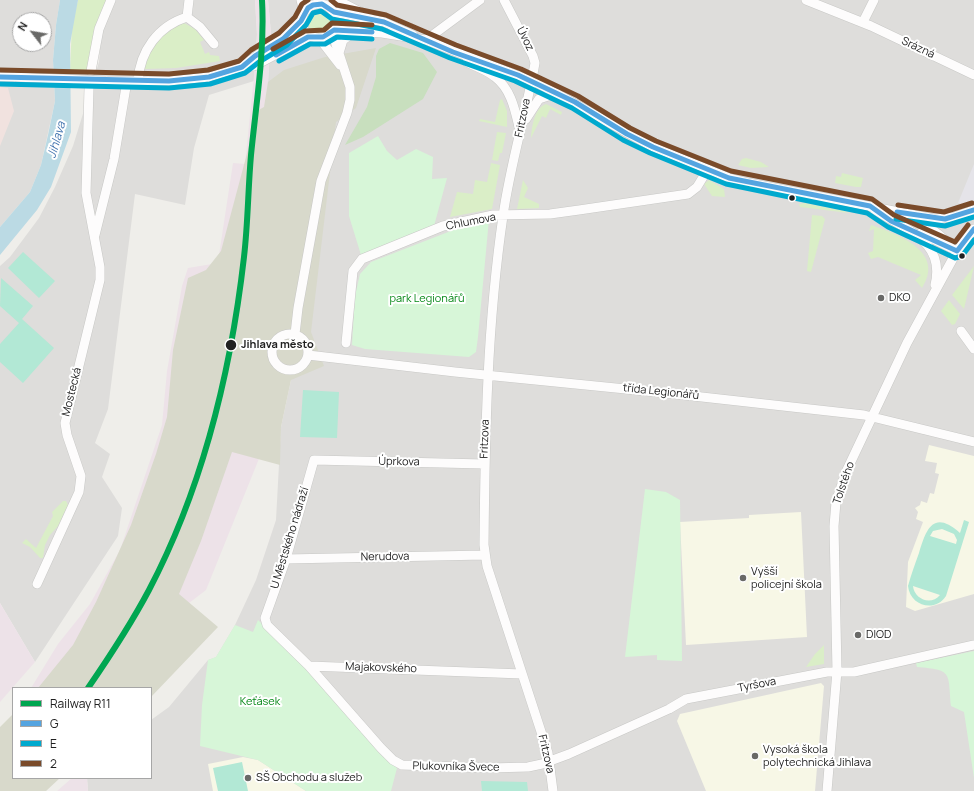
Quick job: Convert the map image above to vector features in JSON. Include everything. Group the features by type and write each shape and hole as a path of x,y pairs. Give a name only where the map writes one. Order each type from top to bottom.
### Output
{"street":[{"path":"91,72 99,29 111,0"},
{"path":"187,18 189,0"},
{"path":"302,0 304,30 314,37 343,69"},
{"path":"337,0 379,21"},
{"path":"0,77 138,81 209,77 242,67 254,66 314,37 324,37 333,31 356,31 423,39 480,0"},
{"name":"Srázná","path":"806,0 863,22 974,75"},
{"path":"863,22 874,0"},
{"path":"242,67 255,56 283,39 310,6 320,2 334,12 379,21 400,28 453,52 531,81 557,93 627,134 653,147 708,169 749,183 899,213 945,219 974,210"},
{"name":"Úvoz","path":"509,2 535,63 531,81"},
{"path":"292,333 298,308 321,181 348,113 350,87 338,53 333,31 336,21 334,12"},
{"path":"187,18 200,27 214,44"},
{"path":"138,81 141,63 150,45 170,24 187,18"},
{"path":"338,53 343,40 356,31"},
{"path":"453,52 500,81 515,109 520,131"},
{"name":"Mostecká","path":"94,238 114,159 127,81"},
{"name":"Fritzova","path":"531,81 503,216 487,375 484,464 485,555 550,761 553,791"},
{"name":"Mostecká","path":"37,584 79,492 81,476 67,435 65,423 100,280 100,267 86,193 89,88"},
{"path":"520,131 531,109 539,99 557,93"},
{"name":"Chlumova","path":"346,343 353,271 362,259 443,226 493,215 503,216 579,210 688,194 697,187 708,169"},
{"path":"870,206 891,221 919,237 932,250 937,266 933,291"},
{"path":"899,213 936,232 946,240 953,249"},
{"path":"891,221 953,249"},
{"name":"Tolstého","path":"827,791 837,671 834,513 846,472 907,342 953,249 974,229"},
{"path":"961,331 974,349"},
{"path":"292,333 305,341 308,346 308,355 305,364 294,370 282,369 277,365 272,354 274,342 278,338 292,333"},
{"name":"třída Legionářů","path":"308,355 487,375 710,397 872,417 974,442"},
{"name":"Úprkova","path":"314,460 484,464"},
{"name":"U Městského nádraží","path":"309,666 267,625 266,615 286,559 314,460"},
{"name":"Nerudova","path":"286,559 485,555"},
{"name":"Tyršova","path":"550,761 669,709 686,699 837,671 854,672 974,645"},
{"name":"Majakovského","path":"309,666 522,674"},
{"name":"Plukovníka Švece","path":"309,666 381,748 393,760 402,765 505,768 528,767 550,761"}],"shaded area":[{"path":"0,0 60,0 53,60 55,101 41,165 30,192 0,227"},
{"path":"116,0 255,0 257,34 254,81 209,95 194,148 185,205 135,194 108,409 95,443 110,454 102,477 122,508 118,536 35,662 0,603 0,266 10,257 39,218 55,187 73,146 99,62 101,35"},
{"path":"255,0 268,0 271,34 268,82 275,419 206,590 171,617 121,687 32,687 58,644 90,604 120,550 162,425 167,371 182,286 188,268 212,264 219,255 233,163 245,164 257,34"},
{"path":"268,0 974,0 974,791 88,791 87,779 152,779 152,719 169,707 208,660 216,657 235,625 256,580 276,520 281,427 291,380 268,82 271,34"},
{"path":"376,48 356,108 336,122 311,332 324,366 291,380 281,427 280,465 232,452 201,541 179,594 218,627 152,696 152,687 39,687 73,645 96,602 131,525 156,454 167,417 173,350 188,278 206,270 221,251 249,146 253,113 264,107 268,82 284,70 325,57"},
{"path":"0,87 8,88 14,111 0,146"},
{"path":"974,164 974,210 958,203"},
{"path":"929,445 974,456 974,594 915,611 906,607 908,562 923,522 916,519 918,512 915,508 920,505 921,501 927,503 930,493 934,494 939,474 935,473 937,463 925,461"},
{"name":"Vyšší policejní škola","path":"801,512 807,637 686,645 680,522 749,518 749,515"},
{"path":"0,603 35,662 0,702"},
{"name":"Vysoká škola polytechnická Jihlava","path":"821,683 824,686 815,791 706,791 677,721 680,714"},
{"path":"12,715 12,779 59,779 46,791 0,791 0,727"},
{"name":"SŠ Obchodu a služeb","path":"243,757 258,760 306,791 213,791 208,764"},
{"path":"71,779 87,779 88,791 57,791"}],"green space":[{"path":"78,0 107,0 88,70 70,70 72,24"},
{"path":"319,9 328,12 331,21 328,30 319,33 310,30 307,21 310,12"},
{"path":"184,23 195,29 204,40 200,42 205,54 209,52 210,55 219,56 220,61 176,68 143,68 148,53 158,41 170,30"},
{"path":"390,43 423,53 437,72 423,99 363,137 345,145 367,107 376,77 376,56 379,49"},
{"path":"502,99 507,111 507,127 479,121 480,119 495,122 500,100"},
{"path":"546,104 562,112 561,115 550,109 546,118 542,116 531,138 536,114 542,106"},
{"path":"497,132 506,133 502,153 500,153 498,161 492,160"},
{"path":"378,136 387,151 397,160 416,149 433,157 432,179 447,178 434,226 361,255 349,216 349,153"},
{"path":"746,158 761,162 769,167 751,168 738,165 742,159"},
{"path":"491,163 500,165 492,209 450,217 457,192 473,194 475,180 487,182"},
{"path":"842,173 863,178 861,187 835,183 836,176 841,177"},
{"path":"523,180 528,188 524,197 539,204 539,208 517,209"},
{"path":"709,180 724,189 725,197 712,196 704,184"},
{"path":"805,203 849,213 800,207 799,204"},
{"path":"812,215 822,216 825,219 811,272 807,271"},
{"name":"park Legionářů","path":"489,219 476,352 469,357 365,349 352,345 355,296 360,274 371,262 474,222"},
{"path":"871,225 905,239 923,254 928,264 928,275 922,288 915,280 921,275 878,257 871,259 868,253 873,251 874,229 869,231"},
{"path":"23,252 55,281 39,298 8,268"},
{"path":"974,266 964,309 952,295"},
{"path":"1,278 33,306 22,319 54,348 23,383 0,362 0,344 19,323 0,306"},
{"path":"949,300 960,314 955,324 952,325 941,311"},
{"path":"303,390 339,392 337,438 300,437"},
{"path":"645,489 666,492 680,500 682,661 657,660 657,655 625,657"},
{"path":"63,501 66,501 68,505 58,526 50,535 45,545 43,558 40,558 30,547 22,543 26,539 36,548 53,516 52,512"},
{"path":"964,520 969,522 946,596 941,601 930,606 918,602 913,598 908,586 928,530 932,525 943,523 951,526 960,533","holes":["942,529 954,534 957,540 956,544 930,536 933,531","913,586 940,595 932,600 924,600 916,594"]},
{"name":"Keťásek","path":"258,620 306,668 380,754 397,768 391,791 306,791 258,760 200,746 202,705 208,660 216,657 235,625 253,632"},
{"path":"824,645 824,664 806,667 815,654"},
{"path":"974,651 974,778 964,712 951,706 949,686 946,675 937,670 917,667 916,663"},
{"path":"242,762 248,791 218,791 213,768"},
{"path":"481,781 527,782 528,791 482,791"}],"water":[{"name":"Jihlava","path":"60,0 78,0 70,44 71,132 51,187 37,210 0,255 0,227 30,192 41,165 55,101 53,60"}],"pier":[{"path":"15,68 107,73 105,89 15,86"}],"rail line":[{"name":"R11","path":"89,687 135,615 168,551 185,511 212,428 231,343 244,257 251,155 261,58 263,19 262,0"}],"transit line":[{"name":"2","path":"0,70 169,74 208,70 239,61 251,50 279,33 295,17 302,4 308,0"},
{"name":"2","path":"331,0 337,5 386,15 456,45 521,69 578,96 630,128 656,141 731,171 872,199 894,215 955,242 968,225"},
{"name":"G","path":"0,77 169,81 209,77 242,67 255,56 283,39 301,21 308,8 313,5 322,4 334,12 384,22 453,52 518,75 575,102 627,134 653,147 729,178 870,206 891,221 957,251 974,229"},
{"name":"E","path":"0,84 169,88 210,84 245,73 259,62 287,45 306,25 313,13 321,11 332,19 382,29 450,58 515,81 572,108 623,140 650,153 726,184 867,213 888,227 955,258 962,256 974,240"},
{"name":"2","path":"273,49 305,31 324,30 332,23 372,25"},
{"name":"G","path":"276,55 308,37 323,37 334,30 372,32"},
{"name":"E","path":"279,61 310,44 325,44 337,37 372,39"},
{"name":"2","path":"898,205 944,212 972,203"},
{"name":"G","path":"897,212 945,219 974,210"},
{"name":"E","path":"896,219 945,226 974,217"}],"place":[{"name":"DKO","path":"881,298"},
{"name":"Jihlava město","path":"231,345"},
{"name":"Vyšší policejní škola","path":"743,578"},
{"name":"DIOD","path":"858,635"},
{"name":"Vysoká škola polytechnická Jihlava","path":"755,756"},
{"name":"SŠ Obchodu a služeb","path":"248,778"}]}
